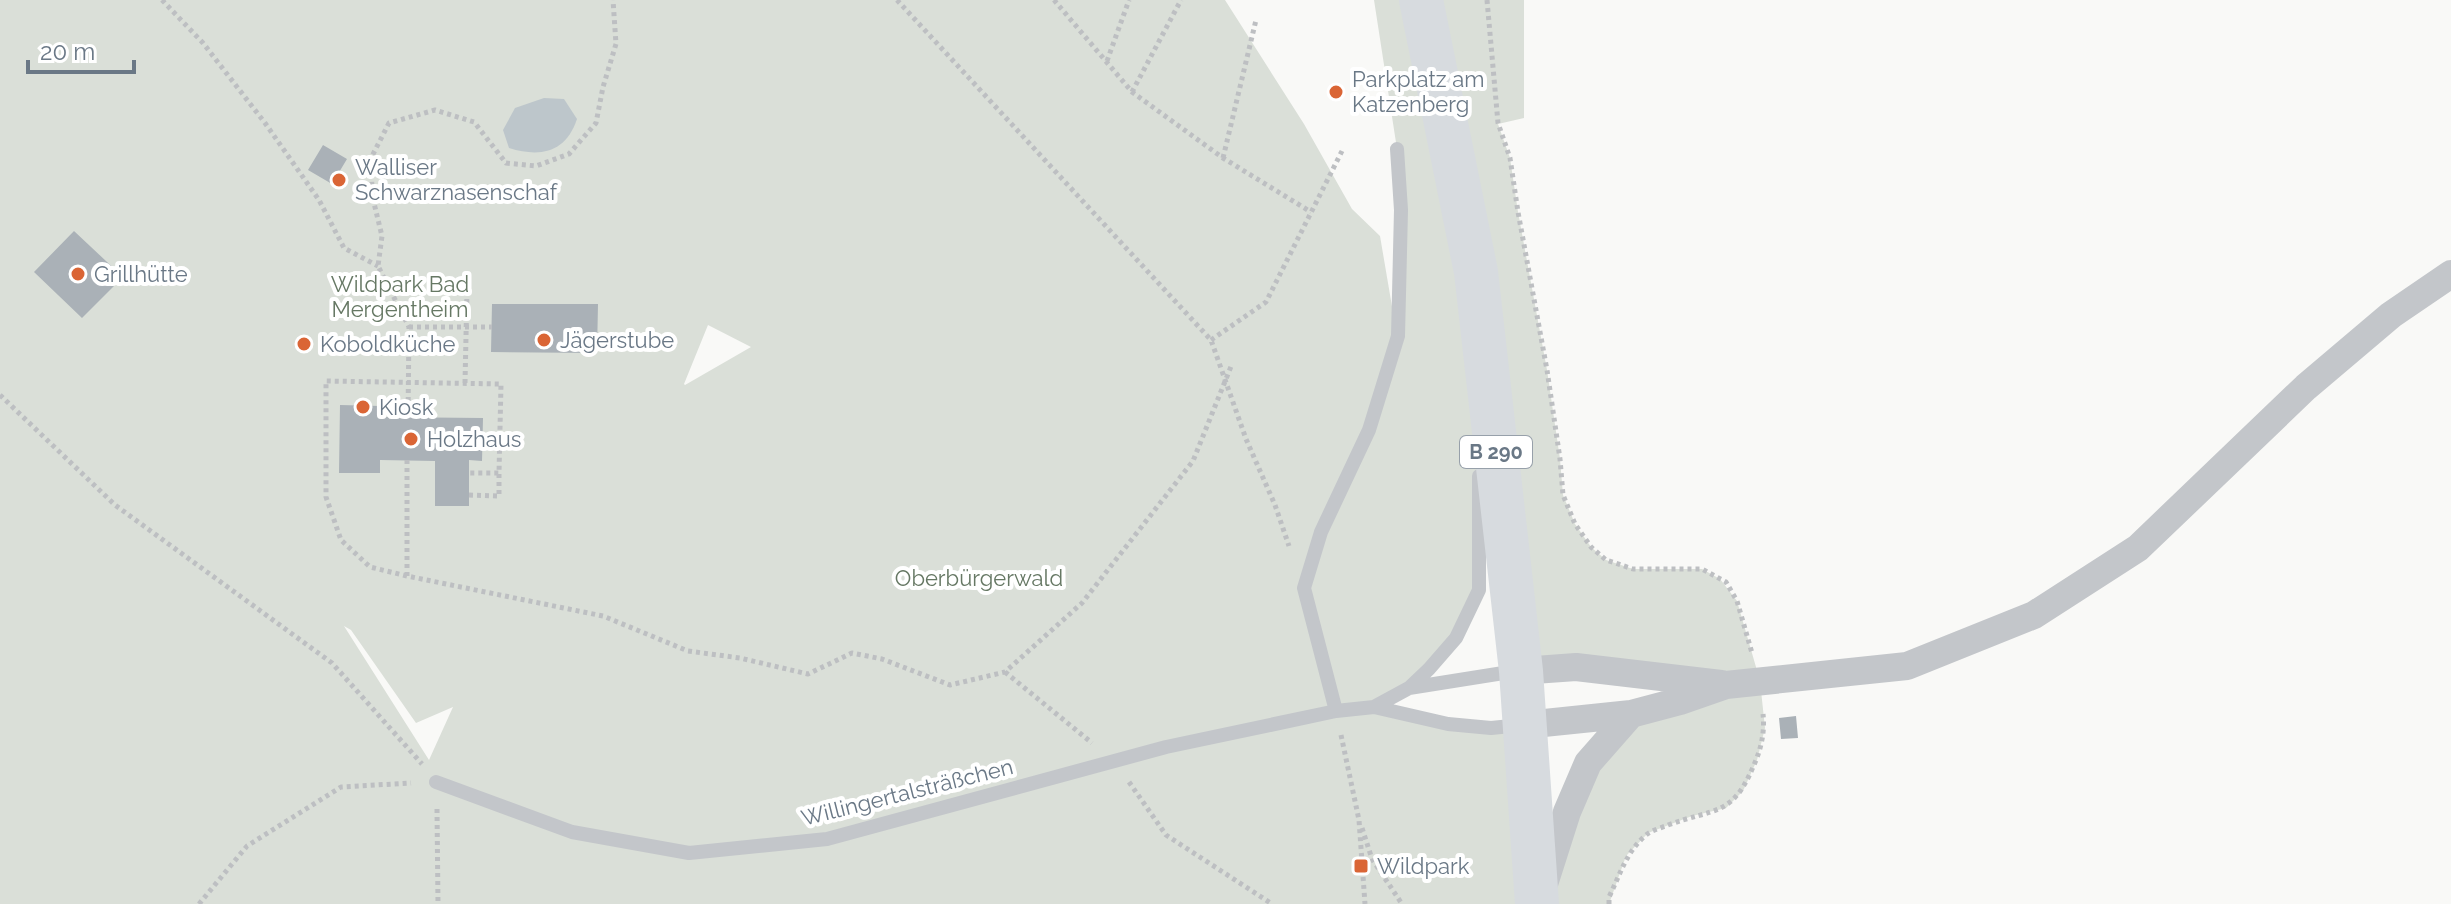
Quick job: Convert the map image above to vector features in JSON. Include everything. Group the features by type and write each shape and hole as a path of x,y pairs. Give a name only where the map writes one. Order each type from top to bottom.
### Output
{"main road":[{"name":"B 290","path":"1421,0 1476,272 1521,671 1537,904"}],"street":[{"path":"1524,725 1631,714 1726,685 1907,666 2034,615 2138,548 2306,387 2391,315 2451,274"},
{"path":"1521,671 1576,667 1726,685"},
{"path":"1537,904 1567,812 1588,763 1631,714"}],"lane":[{"path":"1336,711 1304,588 1321,532 1369,430 1398,336 1401,210 1397,149"},
{"path":"1470,362 1476,272"},
{"path":"1374,707 1409,688 1429,669 1456,638 1479,590 1478,464"},
{"path":"1409,688 1521,671"},
{"path":"1374,707 1448,724 1491,728 1524,725"},
{"name":"Willingertalsträßchen","path":"436,782 572,832 689,853 827,839 1166,747 1336,711 1374,707"}],"path":[{"path":"162,0 203,43 265,123 319,200 344,248 378,266"},
{"path":"408,417 409,327 378,266 382,236 373,199 370,160 389,123 435,110 474,122 506,163 536,166 569,154 596,123 616,44 613,0"},
{"path":"897,0 1211,340 1304,588"},
{"path":"1054,0 1132,92 1223,158 1311,212"},
{"path":"1107,62 1129,0"},
{"path":"1132,92 1181,0"},
{"path":"1487,0 1498,123 1510,158 1547,370 1563,495 1575,524 1591,547 1606,560 1633,569 1702,569 1726,582 1737,601 1760,681 1765,728 1757,760 1743,791 1726,808 1648,832 1626,856 1609,904"},
{"path":"1223,158 1256,20"},
{"path":"1211,340 1266,302 1342,151"},
{"path":"465,383 467,290"},
{"path":"409,327 492,327"},
{"path":"469,495 499,496 501,384 326,381 326,497 341,540 370,567 603,616 688,651 740,658 808,674 852,653 882,659 950,685 1005,672 1082,603 1193,461 1232,364"},
{"path":"0,395 115,505 332,663 380,714 436,782 438,904"},
{"path":"407,460 407,576"},
{"path":"469,473 499,473"},
{"path":"1005,672 1114,762 1166,835 1272,904"},
{"path":"1336,711 1359,820 1372,859 1402,904"},
{"path":"199,904 247,846 341,787 436,782"},
{"path":"1359,820 1365,904"}],"green space":[{"name":"Oberbürgerwald","path":"0,0 1225,0 1304,124 1352,209 1380,236 1396,330 1397,149 1374,0 1524,0 1524,118 1498,124 1510,158 1547,370 1563,495 1575,524 1591,547 1606,560 1633,569 1702,569 1720,579 1737,601 1760,681 1765,728 1757,760 1743,791 1726,808 1692,816 1648,833 1626,856 1609,904 0,904","holes":["708,325 751,347 685,385 684,384","1479,478 1521,671 1724,685 1615,730 1537,902 1524,725 1448,724 1376,707 1429,669 1479,590","344,626 351,630 416,723 453,707 429,760"]}],"shaded area":[{"path":"544,98 564,99 577,119 566,139 551,150 542,152 509,148 503,130 515,108"}],"building":[{"path":"323,145 347,159 332,184 308,170"},
{"name":"Grillhütte","path":"74,231 123,277 82,318 34,272"},
{"name":"Jägerstube","path":"492,304 598,304 597,353 491,352"},
{"name":"Holzhaus","path":"340,405 381,406 380,417 483,418 482,461 469,460 469,506 435,506 435,461 380,460 380,473 339,473"},
{"path":"1796,716 1798,738 1781,739 1779,718"}],"place":[{"name":"Parkplatz am Katzenberg","path":"1336,92"},
{"name":"Walliser Schwarznasenschaf","path":"339,180"},
{"name":"Grillhütte","path":"78,274"},
{"name":"Jägerstube","path":"544,340"},
{"name":"Koboldküche","path":"304,344"},
{"name":"Kiosk","path":"363,407"},
{"name":"Holzhaus","path":"411,439"},
{"name":"Wildpark","path":"1361,866"}],"park label":[{"name":"Wildpark Bad Mergentheim","path":"400,296"}]}
